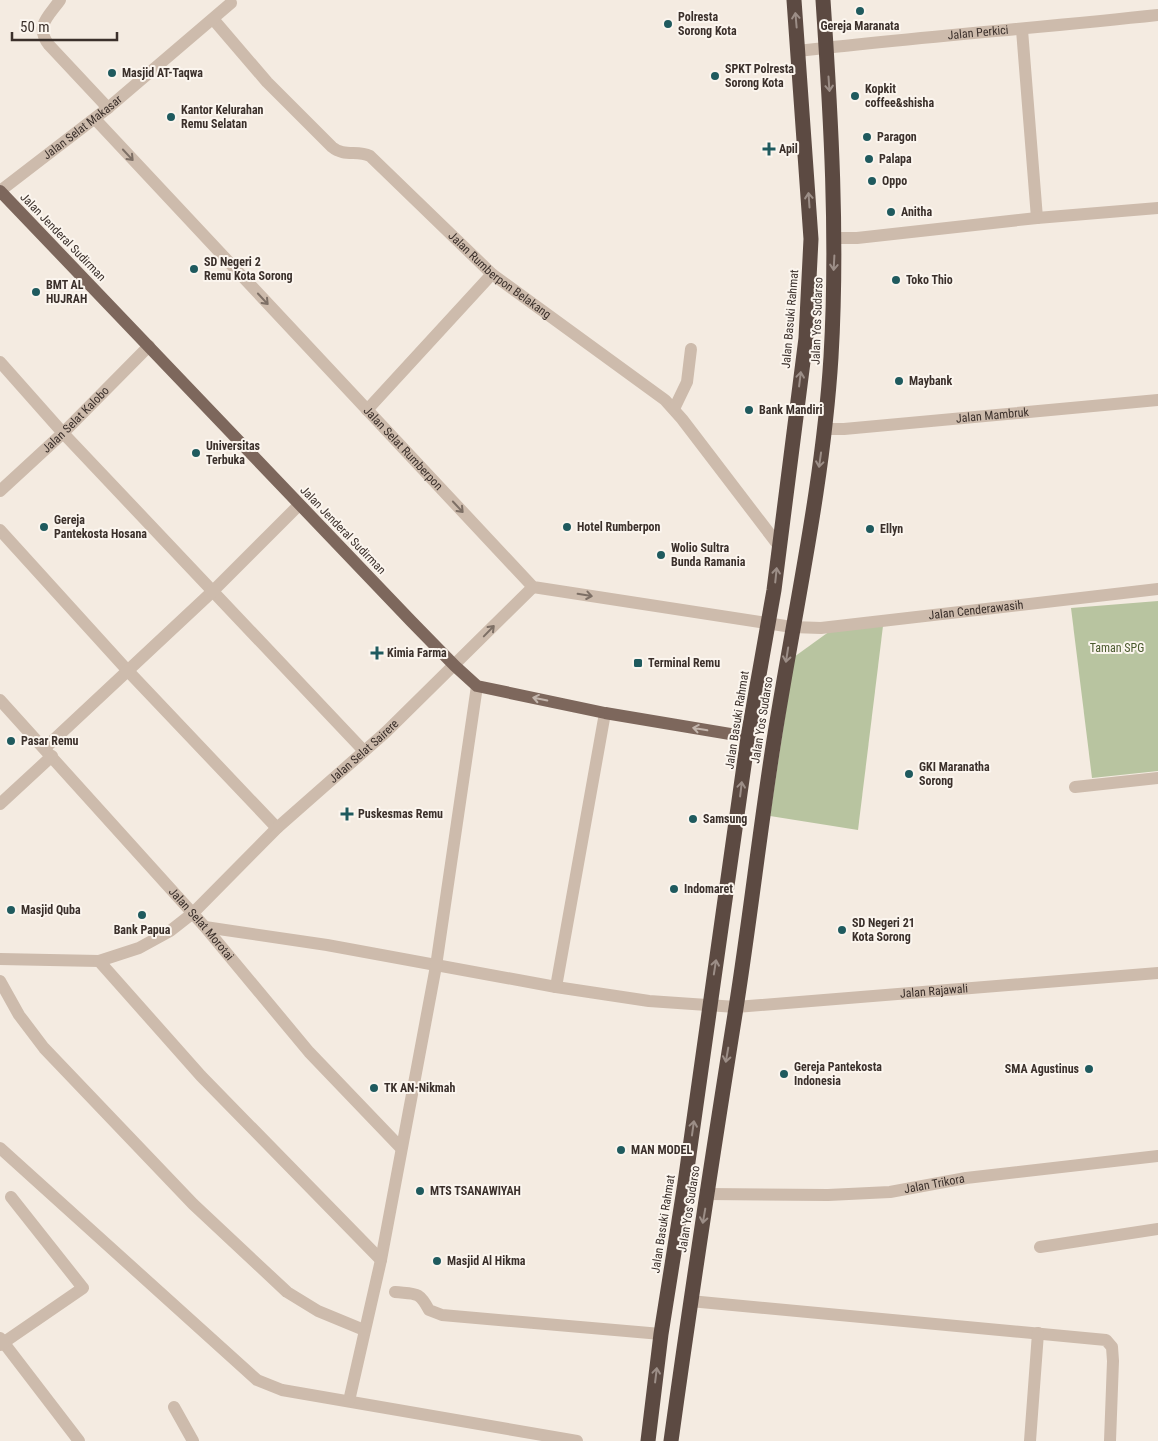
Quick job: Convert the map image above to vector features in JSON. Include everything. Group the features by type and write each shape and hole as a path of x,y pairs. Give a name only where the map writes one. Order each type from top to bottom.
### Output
{"highway":[{"name":"Jalan Basuki Rahmat","path":"648,1441 661,1334 748,737 769,623 806,338 812,239 794,0"},
{"name":"Jalan Yos Sudarso","path":"671,1441 721,1089 736,1007 792,627 806,557 825,429 831,357 835,238 834,162 824,0"},
{"path":"653,1406 675,1410"}],"main road":[{"name":"Jalan Jenderal Sudirman","path":"0,191 455,666 478,686 605,713 748,737"}],"street":[{"path":"60,0 45,21 41,31 43,36 48,45 108,108"},
{"name":"Jalan Rumberpon Belakang","path":"214,0 267,82 332,147 342,153 364,153 378,162 492,274 654,392 674,409 779,546"},
{"name":"Jalan Selat Makasar","path":"0,191 95,119 222,11"},
{"name":"Jalan Perkici","path":"798,51 847,44 1022,30 1158,15"},
{"path":"1022,30 1037,218"},
{"name":"Jalan Selat Rumberpon","path":"95,119 533,586"},
{"path":"835,238 857,238 1037,218 1158,208"},
{"path":"367,410 492,274"},
{"name":"Jalan Selat Kalobo","path":"0,491 63,433 149,346"},
{"path":"674,409 687,382 692,349"},
{"path":"0,362 63,433 364,751"},
{"name":"Jalan Mambruk","path":"825,429 844,430 1158,400"},
{"path":"0,804 128,671 300,505"},
{"path":"0,530 128,671 277,828"},
{"path":"533,586 792,627"},
{"name":"Jalan Selat Sairere","path":"99,961 153,942 193,913 277,828 364,751 455,666 533,586"},
{"name":"Jalan Cenderawasih","path":"792,627 821,628 1158,589"},
{"path":"349,1401 381,1260 436,966 478,686"},
{"name":"Jalan Selat Morotai","path":"0,700 193,913 309,1052 401,1148"},
{"path":"556,987 605,713"},
{"path":"1076,787 1158,778"},
{"name":"Jalan Rajawali","path":"205,927 327,945 556,987 649,1001 710,1007 736,1007 1158,973"},
{"path":"0,959 99,961 201,1076 381,1260"},
{"path":"0,981 19,1015 44,1048 200,1210 287,1292 318,1312 364,1330"},
{"path":"0,1148 257,1380 282,1390 577,1441"},
{"name":"Jalan Trikora","path":"707,1194 828,1195 890,1192 966,1178 1158,1156"},
{"path":"11,1197 83,1288 1,1342 79,1441"},
{"path":"1040,1247 1158,1229"},
{"path":"395,1292 423,1298 429,1310 442,1315 661,1334"},
{"path":"690,1301 914,1323 1038,1332 1106,1340 1110,1344 1112,1361 1110,1441"},
{"path":"1030,1441 1038,1332"},
{"path":"174,1407 193,1441"}],"green space":[{"name":"Taman SPG","path":"1158,601 1158,771 1092,778 1071,608"},
{"path":"883,626 858,830 770,816 794,657 830,631"}],"place":[{"name":"Gereja Maranata","path":"860,11"},
{"name":"Polresta Sorong Kota","path":"668,24"},
{"name":"Masjid AT-Taqwa","path":"112,73"},
{"name":"SPKT Polresta Sorong Kota","path":"715,76"},
{"name":"Kopkit coffee&shisha","path":"855,96"},
{"name":"Kantor Kelurahan Remu Selatan","path":"171,117"},
{"name":"Paragon","path":"867,137"},
{"name":"Apil","path":"769,149"},
{"name":"Palapa","path":"869,159"},
{"name":"Oppo","path":"872,181"},
{"name":"Anitha","path":"891,212"},
{"name":"SD Negeri 2 Remu Kota Sorong","path":"194,269"},
{"name":"Toko Thio","path":"896,280"},
{"name":"BMT AL HUJRAH","path":"36,292"},
{"name":"Maybank","path":"899,381"},
{"name":"Bank Mandiri","path":"749,410"},
{"name":"Universitas Terbuka","path":"196,453"},
{"name":"Gereja Pantekosta Hosana","path":"44,527"},
{"name":"Hotel Rumberpon","path":"567,527"},
{"name":"Ellyn","path":"870,529"},
{"name":"Wolio Sultra Bunda Ramania","path":"661,555"},
{"name":"Kimia Farma","path":"377,653"},
{"name":"Terminal Remu","path":"638,663"},
{"name":"Pasar Remu","path":"11,741"},
{"name":"GKI Maranatha Sorong","path":"909,774"},
{"name":"Puskesmas Remu","path":"347,814"},
{"name":"Samsung","path":"693,819"},
{"name":"Indomaret","path":"674,889"},
{"name":"Masjid Quba","path":"11,910"},
{"name":"Bank Papua","path":"142,915"},
{"name":"SD Negeri 21 Kota Sorong","path":"842,930"},
{"name":"SMA Agustinus","path":"1089,1069"},
{"name":"Gereja Pantekosta Indonesia","path":"784,1074"},
{"name":"TK AN-Nikmah","path":"374,1088"},
{"name":"MAN MODEL","path":"621,1150"},
{"name":"MTS TSANAWIYAH","path":"420,1191"},
{"name":"Masjid Al Hikma","path":"437,1261"}]}
